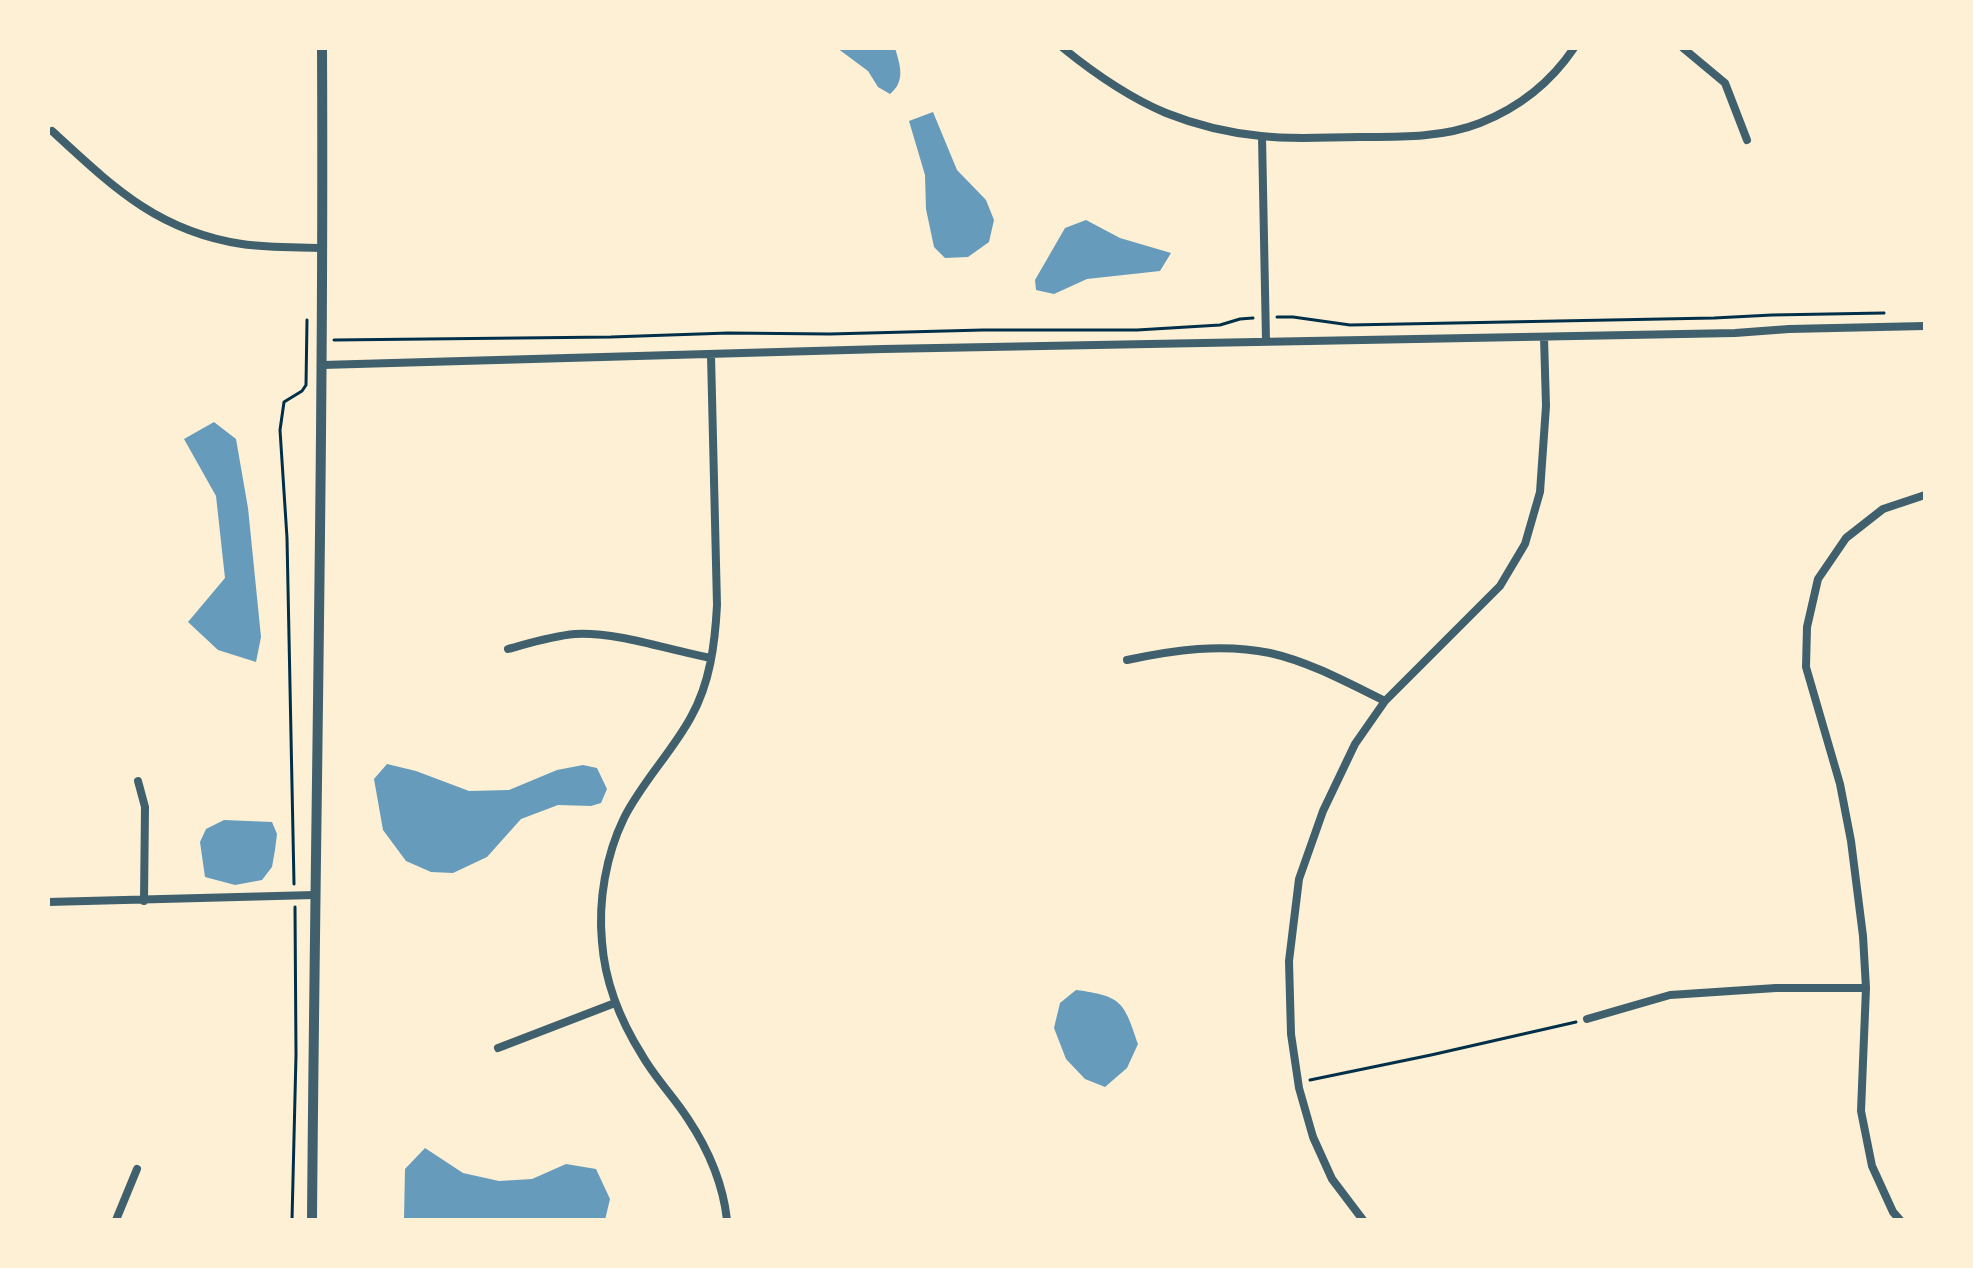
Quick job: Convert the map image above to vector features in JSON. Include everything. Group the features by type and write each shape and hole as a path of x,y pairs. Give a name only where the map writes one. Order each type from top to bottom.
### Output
{"street":[{"path":"312,1220 323,248 322,48"},
{"path":"1063,48 1126,94 1168,113 1211,127 1262,137 1408,137 1444,133 1479,123 1512,107 1541,87 1574,48"},
{"path":"1683,48 1725,83 1747,140"},
{"path":"52,131 133,202 165,220 200,234 241,244 323,248"},
{"path":"1262,137 1266,341"},
{"path":"322,365 1925,326"},
{"path":"1363,1220 1332,1179 1313,1137 1298,1082 1291,1034 1289,961 1299,879 1323,811 1355,744 1385,701 1500,586 1525,544 1540,492 1543,468 1546,406 1544,337"},
{"path":"711,355 717,605 715,642 707,680 692,716 624,817 609,856 602,898 601,940 607,981 615,1003 642,1057 688,1119 705,1148 718,1178 727,1220"},
{"path":"1900,1220 1893,1212 1872,1166 1861,1111 1866,988 1863,936 1840,784 1806,667 1807,627 1818,579 1846,538 1883,509 1925,495"},
{"path":"508,649 541,639 576,634 612,637 711,658"},
{"path":"1127,660 1171,651 1216,648 1269,653 1315,667 1385,701"},
{"path":"138,781 145,807 144,901"},
{"path":"48,902 314,895"},
{"path":"1587,1019 1670,995 1776,988 1866,988"},
{"path":"498,1048 615,1003"},
{"path":"116,1220 137,1169"}],"path":[{"path":"292,1220 296,1055 295,896 287,538 280,430 284,402 306,385 307,310"},
{"path":"306,341 728,333 1137,330 1220,325 1240,319 1266,317 1293,317 1350,325 1894,312"},
{"path":"1298,1082 1548,1030 1587,1019"}],"water":[{"path":"837,48 895,48 900,78 895,89 890,94 878,87 868,71"},
{"path":"933,112 957,170 986,200 994,220 989,242 968,257 945,258 934,247 926,209 925,175 909,121"},
{"path":"1086,220 1120,238 1171,253 1160,271 1087,279 1054,294 1036,290 1035,280 1065,228"},
{"path":"214,422 236,439 248,508 261,637 256,662 218,650 188,622 225,578 216,496 184,439"},
{"path":"387,764 416,771 469,791 509,790 557,770 583,765 597,768 607,789 601,803 591,806 558,805 521,819 487,857 453,873 431,872 406,861 383,830 374,779"},
{"path":"224,820 272,822 277,834 275,850 272,867 262,880 235,885 205,877 200,842 206,829"},
{"path":"1076,990 1103,995 1119,1003 1129,1018 1138,1044 1127,1068 1105,1087 1085,1079 1066,1059 1054,1028 1060,1003"},
{"path":"425,1148 463,1173 499,1181 532,1179 566,1164 596,1169 610,1199 605,1220 404,1220 405,1169"}]}
